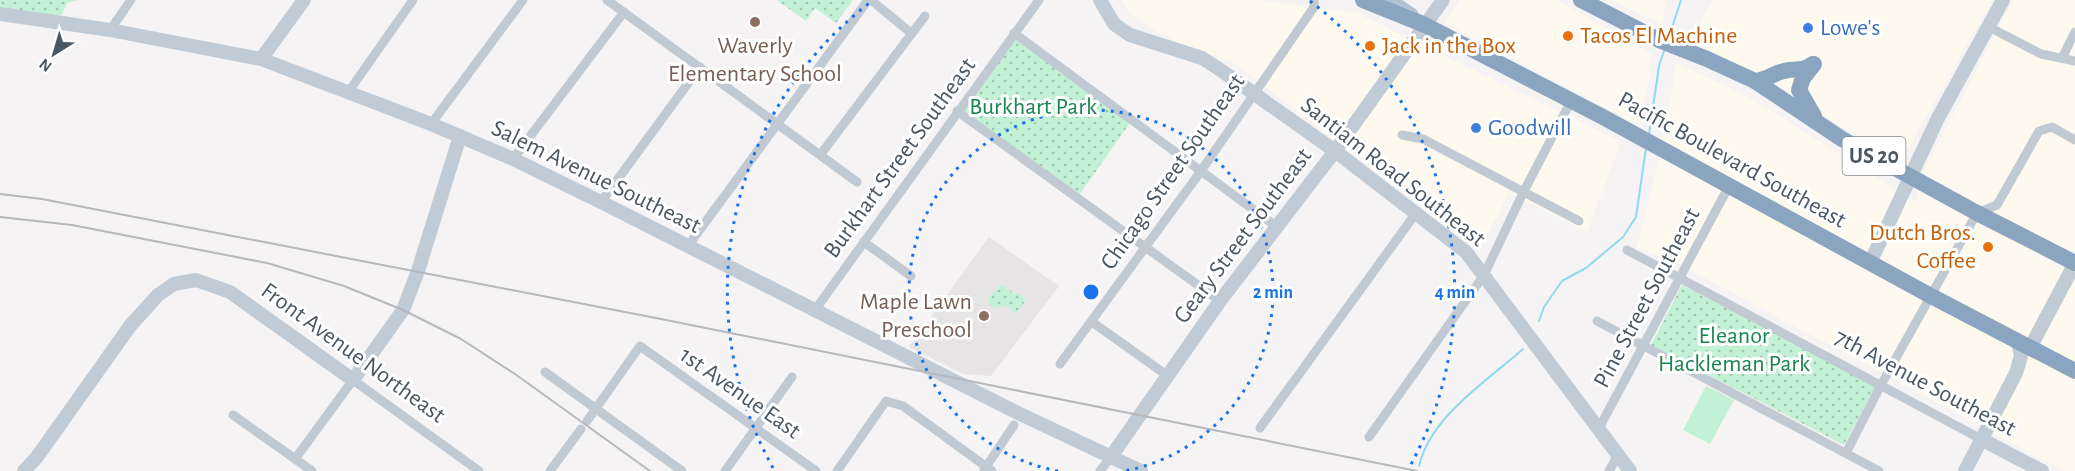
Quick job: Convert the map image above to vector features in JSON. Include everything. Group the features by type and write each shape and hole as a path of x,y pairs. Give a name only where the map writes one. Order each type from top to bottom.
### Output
{"highway":[{"name":"Pacific Boulevard Southeast","path":"1363,0 1425,25 1632,132 1930,296 2075,371"},
{"name":"US 20","path":"1581,0 1659,40 1755,81 1842,139 1977,213 2075,263"},
{"path":"1755,81 1786,70 1803,70 1814,64 1803,78 1799,90 1818,122"}],"main road":[{"path":"261,59 304,0"},
{"name":"Santiam Road Southeast","path":"1100,0 1114,24 1130,35 1202,58 1335,151 1466,252 1630,471"},
{"path":"1389,0 1425,25"},
{"name":"Geary Street Southeast","path":"1110,458 1220,301 1335,151 1443,0"},
{"path":"1870,263 1909,175 2003,0"},
{"name":"Salem Avenue Southeast","path":"0,14 110,30 261,59 349,91 513,159 1110,458 1141,471"},
{"path":"352,380 403,310 418,271 460,136"},
{"path":"1965,471 2016,373 2024,345 2075,263"},
{"name":"Front Avenue Northeast","path":"24,471 37,457 145,308 174,284 196,280 230,292 352,380"},
{"name":"7th Avenue Southeast","path":"1982,439 2043,471"}],"street":[{"path":"110,30 131,0"},
{"path":"349,91 413,0"},
{"path":"431,124 523,0"},
{"path":"607,0 857,182"},
{"path":"688,246 870,0 911,33"},
{"name":"Burkhart Street Southeast","path":"815,310 1039,0"},
{"name":"Chicago Street Southeast","path":"1060,364 1201,171 1253,92 1314,7 1314,0"},
{"path":"513,159 624,12"},
{"path":"821,154 925,15"},
{"path":"1989,27 2041,54 2075,61"},
{"path":"2062,58 2075,32"},
{"path":"1014,33 1277,227"},
{"path":"601,202 700,66"},
{"path":"1369,436 1484,275 1571,101"},
{"path":"957,111 1220,301"},
{"path":"1846,453 1881,385 1977,213 1996,205 2039,131 2052,127 2075,140"},
{"path":"1402,135 1423,139 1579,221"},
{"name":"Pine Street Southeast","path":"1599,428 1729,186"},
{"path":"1260,428 1416,213"},
{"path":"864,242 911,276"},
{"name":"7th Avenue Southeast","path":"1627,250 1982,439"},
{"path":"1597,321 1879,471"},
{"path":"1092,322 1168,376"},
{"name":"1st Avenue East","path":"596,409 640,346 816,471"},
{"path":"545,372 682,471"},
{"path":"725,471 792,377"},
{"path":"295,459 352,380"},
{"name":"Front Avenue Northeast","path":"352,380 479,471"},
{"path":"837,471 886,400 903,406 987,470 1014,425"},
{"path":"550,471 596,409"},
{"path":"233,415 312,471"},
{"path":"1610,471 1618,455"},
{"name":"Geary Street Southeast","path":"1100,471 1110,458"}],"shaded area":[{"path":"1122,0 1258,0 1355,12 1621,142 1587,232 1509,193 1479,251 1234,63 1174,41 1131,14"},
{"path":"1460,0 1557,0 1652,55 1641,126 1445,23"},
{"path":"1610,0 1667,0 1662,24"},
{"path":"1712,0 1992,0 1901,161 1692,40"},
{"path":"2013,0 2075,0 2075,471 2064,471 1681,265 1637,248 1666,129 1676,63 1765,107 1916,202 1923,172"},
{"name":"Maple Lawn Preschool","path":"989,237 1059,286 991,376 963,374 909,347"}],"green space":[{"path":"0,0 78,0 67,3 61,16 0,8"},
{"path":"777,0 853,0 836,23 815,8 806,21"},
{"name":"Burkhart Park","path":"1014,33 1132,120 1077,198 957,111"},
{"name":"Eleanor Hackleman Park","path":"1682,285 1876,386 1844,445 1651,345"},
{"path":"999,286 1015,294 1019,293 1026,300 1016,313 1006,306 994,308 989,304 988,298"},
{"path":"1706,386 1734,400 1710,444 1683,430"}],"waterway":[{"path":"1669,37 1681,0"},
{"path":"1649,134 1659,66 1665,48"},
{"path":"1539,321 1544,307 1562,281 1586,268 1623,237 1636,217 1646,148"},
{"path":"1419,466 1425,448 1447,416 1477,387 1523,349"}],"railway":[{"path":"0,194 42,199 661,319 1417,471"},
{"path":"0,217 72,225 267,263 344,286 403,310 461,339 515,374 650,471"}],"place":[{"name":"Waverly Elementary School","path":"755,22"},
{"name":"Lowe's","path":"1808,28"},
{"name":"Tacos El Machine","path":"1568,36"},
{"name":"Jack in the Box","path":"1370,46"},
{"name":"Goodwill","path":"1476,128"},
{"name":"Dutch Bros. Coffee","path":"1988,247"},
{"name":"Maple Lawn Preschool","path":"984,316"}]}
